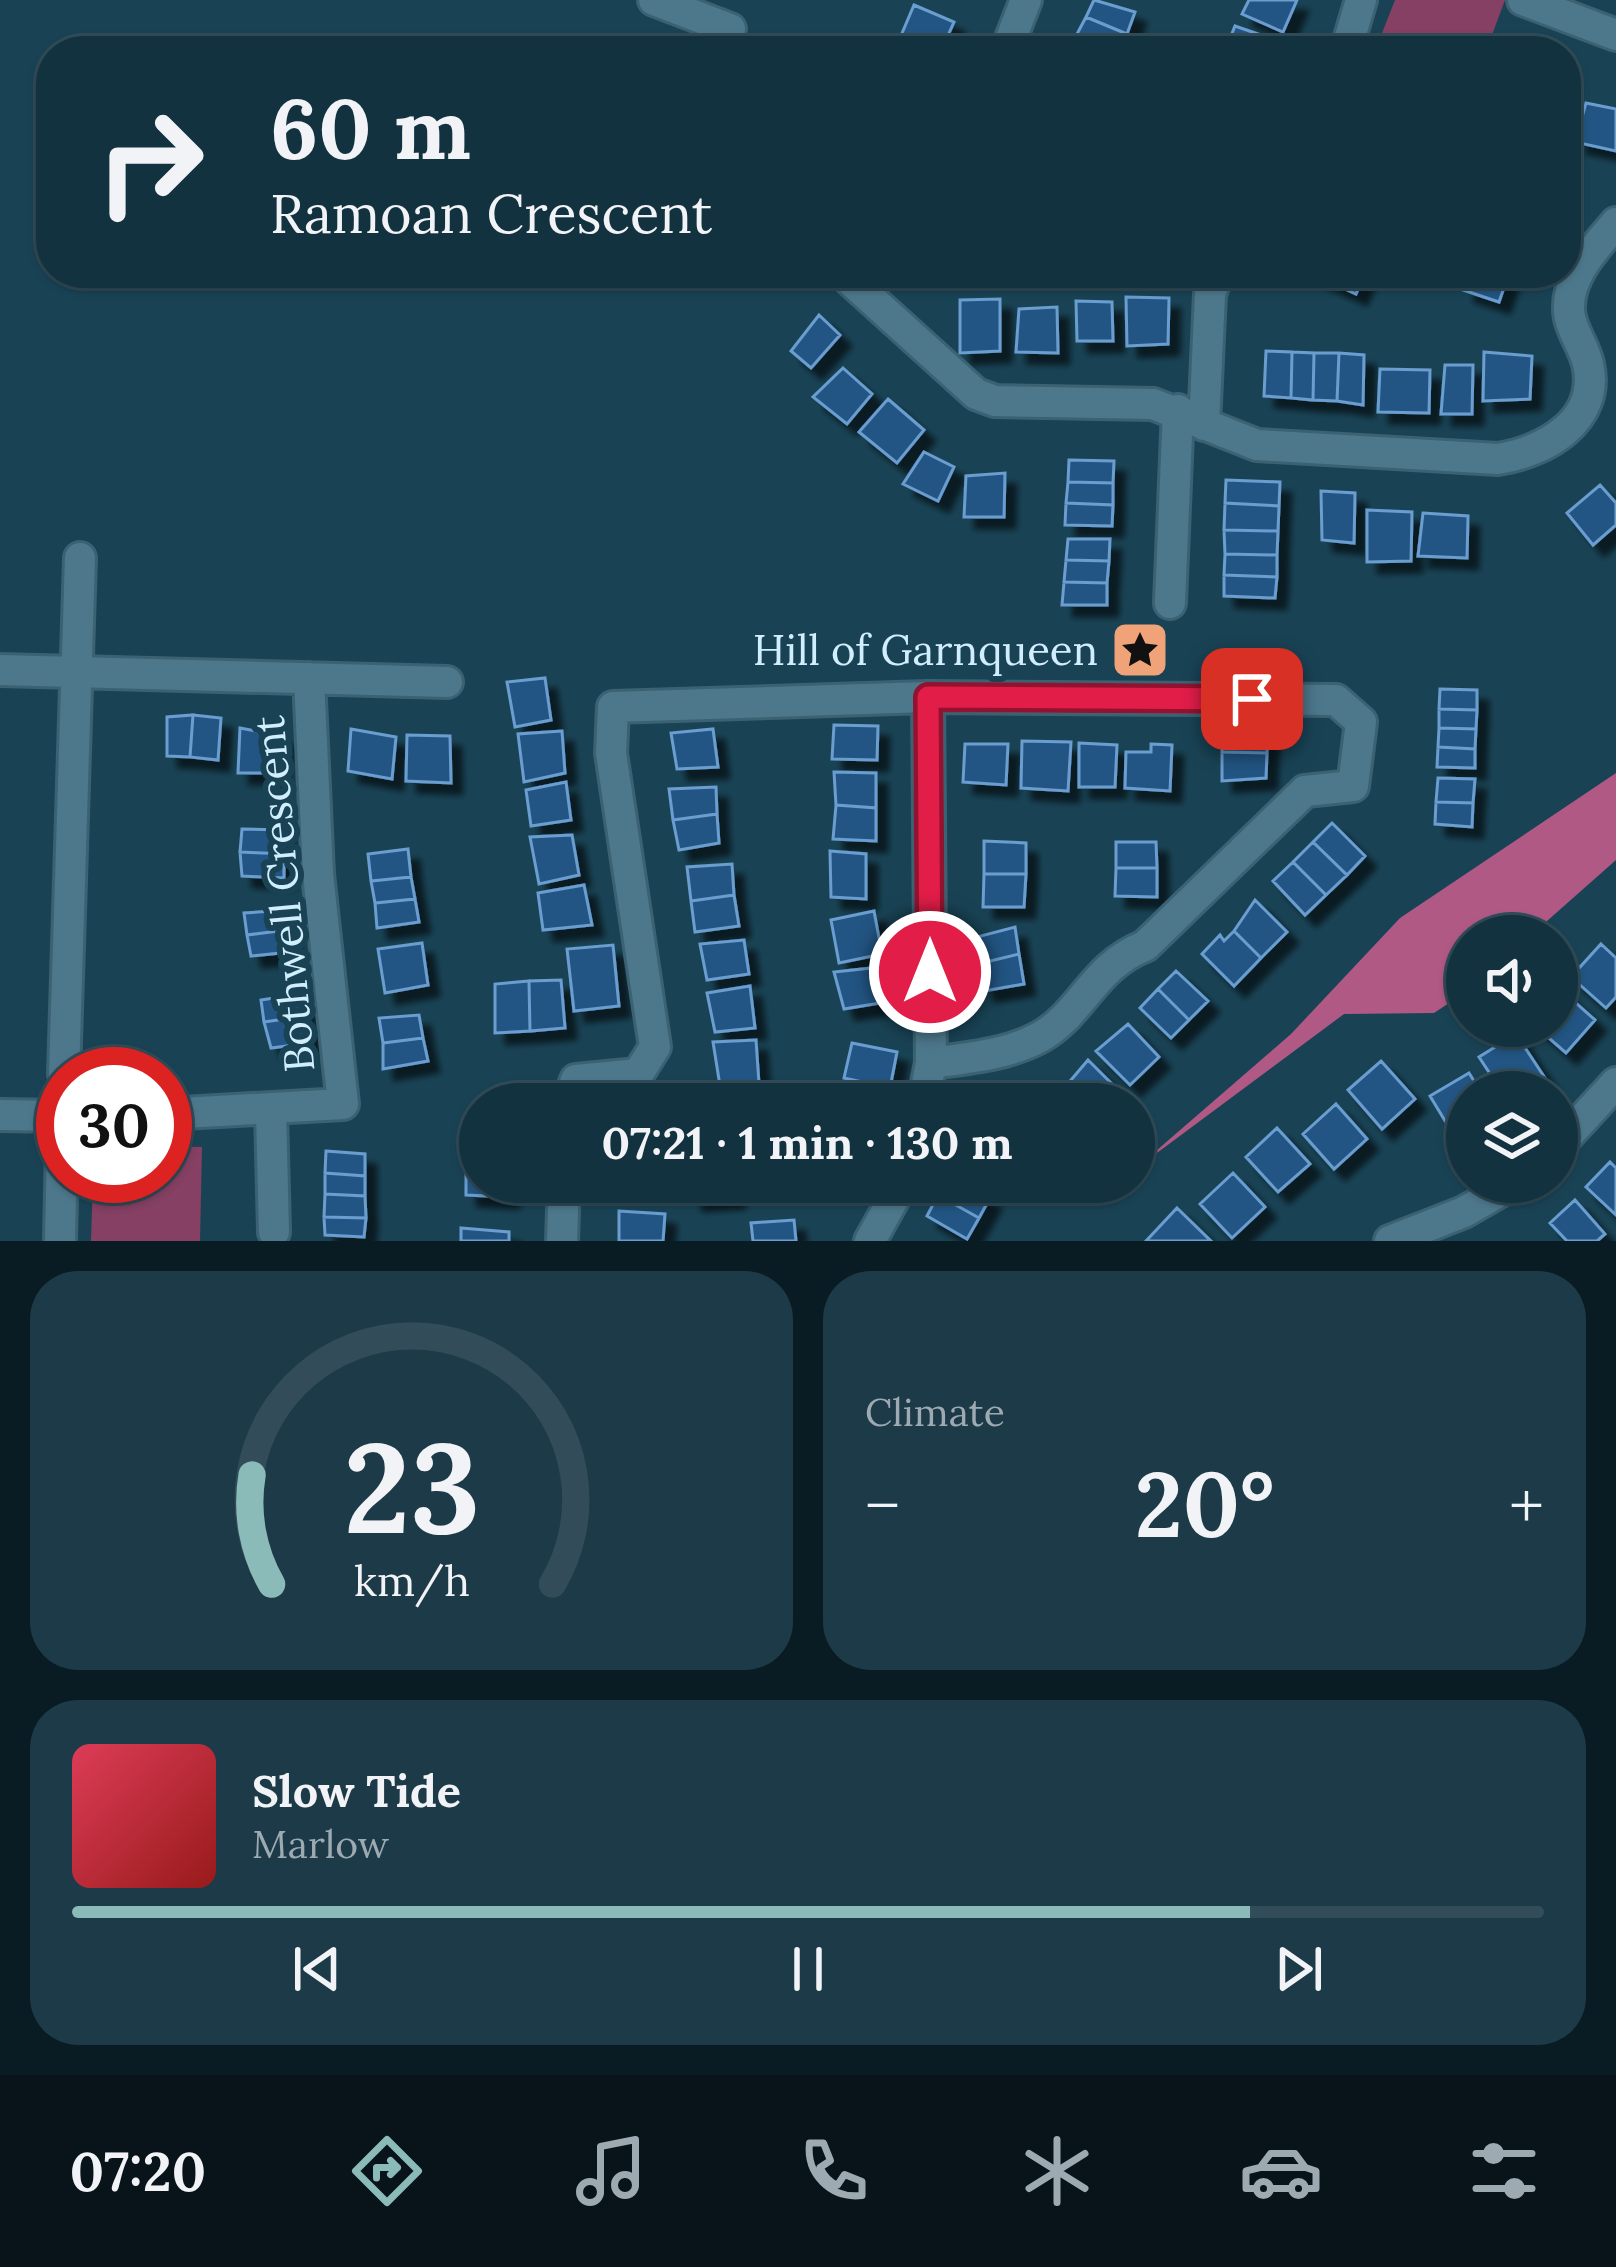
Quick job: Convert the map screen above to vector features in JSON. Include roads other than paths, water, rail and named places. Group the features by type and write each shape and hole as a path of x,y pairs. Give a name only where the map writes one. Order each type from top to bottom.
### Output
{"street":[{"path":"654,0 730,29"},
{"path":"1012,36 1026,0"},
{"path":"1350,36 1361,0"},
{"path":"1523,0 1616,35"},
{"path":"1581,272 1616,223"},
{"path":"859,288 976,394 1018,404 1153,404 1257,445 1498,459 1533,454 1566,433 1586,401 1589,367 1569,314 1572,288"},
{"path":"1170,603 1191,418 1212,288"},
{"path":"65,1047 80,558"},
{"name":"Bothwell Crescent","path":"0,670 447,682"},
{"name":"Bothwell Crescent","path":"192,1113 343,1104 318,874 309,678"},
{"path":"927,1083 931,1063 928,697"},
{"path":"575,1083 638,1074 655,1047 610,754 613,707 928,697 1336,700 1361,722 1353,786 1305,791 1145,946 1114,958 1044,1035 994,1054 931,1063"},
{"path":"1578,1125 1616,1083"},
{"name":"Bothwell Crescent","path":"272,1111 274,1232"},
{"path":"0,1114 36,1115"},
{"path":"60,1241 61,1203"},
{"path":"562,1241 563,1203"},
{"path":"870,1241 891,1203"},
{"path":"1390,1241 1480,1203"}],"place":[{"name":"Hill of Garnqueen","path":"1140,650"}]}
